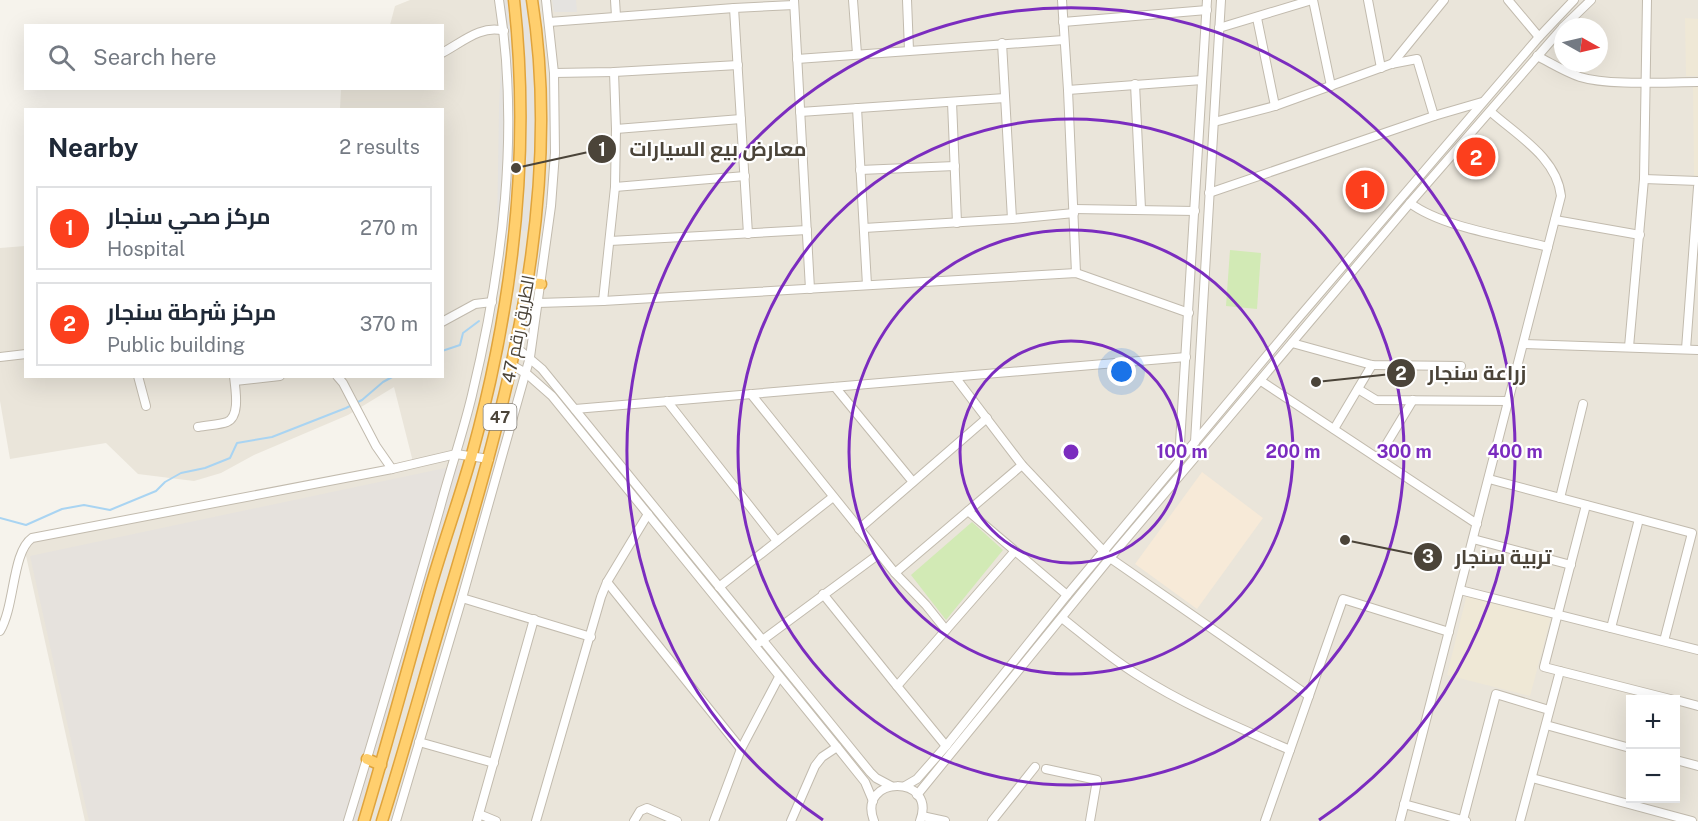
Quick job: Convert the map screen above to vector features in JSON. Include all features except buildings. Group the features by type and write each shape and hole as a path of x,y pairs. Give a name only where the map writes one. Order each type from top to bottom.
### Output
{"highway":[{"name":"الطريق رقم 47","path":"364,821 430,587 472,456 495,358 512,253 518,198 521,119 514,0"},
{"name":"الطريق رقم 47","path":"382,821 489,459 512,365 528,283 540,151 538,58 532,0"},
{"path":"500,252 512,253"},
{"path":"528,283 541,284"},
{"path":"471,520 483,525"},
{"path":"367,759 381,765"}],"street":[{"path":"348,821 456,454 472,396 492,302 500,252 509,115 504,31 499,0"},
{"path":"396,821 527,374 541,284 553,179 554,73 546,0"},
{"path":"615,0 616,16"},
{"path":"693,0 694,11"},
{"path":"853,0 857,54"},
{"path":"907,0 909,50"},
{"path":"1062,0 1076,273"},
{"path":"1179,461 1207,0"},
{"path":"1201,452 1195,443 1196,407 1221,0"},
{"path":"1219,28 1312,0 1331,86"},
{"path":"1391,64 1444,0"},
{"path":"1508,0 1539,37"},
{"path":"873,801 883,789 891,786 905,786 917,779 946,746 1067,595 1295,322 1539,37 1574,0"},
{"path":"1572,18 1590,0"},
{"path":"1629,347 1644,179 1647,0"},
{"path":"1371,2 1381,68"},
{"path":"549,22 794,3 810,289"},
{"path":"734,8 748,234"},
{"path":"1063,22 1207,9"},
{"path":"1257,18 1275,106"},
{"path":"444,52 484,31 497,29 504,31"},
{"path":"917,795 1110,558 1410,203 1554,37"},
{"path":"797,59 1064,40"},
{"path":"1002,43 1012,219"},
{"path":"1537,56 1588,79 1698,82"},
{"path":"1214,122 1275,106 1391,64 1417,59 1434,116"},
{"path":"554,73 614,72 738,64"},
{"path":"603,301 615,187 614,72"},
{"path":"1068,90 1202,80"},
{"path":"1135,84 1141,209"},
{"path":"800,112 1005,98"},
{"path":"952,102 957,223"},
{"path":"1209,193 1434,116 1484,102"},
{"path":"857,108 867,285"},
{"path":"1400,821 1561,196 1557,177 1543,157 1491,112"},
{"path":"616,129 741,119"},
{"path":"860,170 955,166"},
{"path":"615,187 745,176"},
{"path":"1644,179 1698,181"},
{"path":"1686,350 1698,187"},
{"path":"1410,203 1423,212 1444,221 1548,247"},
{"path":"864,228 1012,219 1074,211 1141,209 1194,211"},
{"path":"1555,220 1640,235"},
{"path":"610,241 807,230"},
{"path":"538,303 1076,273 1189,313"},
{"path":"444,321 475,304 492,302"},
{"path":"1292,344 1372,365 1461,366"},
{"path":"1524,344 1698,350"},
{"path":"516,346 542,369 870,772 891,786"},
{"path":"0,357 24,354"},
{"path":"575,409 1186,357"},
{"path":"512,365 527,374 552,396 865,782 873,801 874,821"},
{"path":"1334,429 1372,365"},
{"path":"955,376 1023,465 1103,552 1309,696"},
{"path":"139,378 146,406"},
{"path":"198,427 228,422 235,413 234,379 249,378"},
{"path":"339,378 376,446 392,469"},
{"path":"1261,381 1477,524"},
{"path":"834,387 913,482"},
{"path":"1358,389 1376,400 1509,401"},
{"path":"751,394 879,554 946,630"},
{"path":"1378,458 1413,400"},
{"path":"667,401 777,541"},
{"path":"1560,498 1583,404"},
{"path":"1183,406 1196,407"},
{"path":"859,529 987,418"},
{"path":"0,631 7,617 23,548 33,538 392,469 456,454 489,459"},
{"path":"895,573 1023,465"},
{"path":"1489,479 1692,533 1664,641"},
{"path":"719,587 833,497"},
{"path":"1586,505 1544,667 1655,695"},
{"path":"968,511 1067,595"},
{"path":"536,821 607,582 648,514"},
{"path":"1611,628 1639,519"},
{"path":"1473,539 1571,565"},
{"path":"897,686 1014,552"},
{"path":"755,646 879,554"},
{"path":"607,582 741,749"},
{"path":"1460,590 1698,650"},
{"path":"823,594 946,746"},
{"path":"462,598 591,637"},
{"path":"1268,820 1343,599 1449,632"},
{"path":"1062,618 1118,662 1155,686 1204,712 1290,750"},
{"path":"496,821 478,818 534,619"},
{"path":"1520,821 1560,671"},
{"path":"714,821 741,749 779,677"},
{"path":"1404,804 1435,817 1465,820 1496,694 1550,710"},
{"path":"1680,701 1698,706"},
{"path":"1546,725 1626,747"},
{"path":"419,742 494,763"},
{"path":"791,821 814,766 822,757 837,747"},
{"path":"1680,761 1698,766"},
{"path":"992,821 1035,767"},
{"path":"1046,769 1097,780 1090,821"},
{"path":"1532,778 1692,821"},
{"path":"905,786 921,801 921,819 945,821"},
{"path":"634,821 640,811 647,808 677,821"}],"shaded area":[{"path":"410,0 1698,0 1698,821 85,821 24,547 34,541 413,462 394,387 348,415 254,455 221,473 194,481 138,474 106,443 10,459 0,401 0,248 24,246 24,378 444,378 444,108 340,108 341,90 444,90 444,24 390,24 395,6"},
{"path":"504,0 528,0 537,76 534,231 497,231"},
{"path":"552,0 576,0 577,12 554,12"},
{"path":"1685,18 1698,19 1698,76 1686,76"},
{"path":"1693,87 1698,87 1698,176 1694,176"},
{"path":"469,463 364,821 89,821 30,556"},
{"path":"1202,472 1263,518 1197,609 1135,564"},
{"path":"1467,594 1551,617 1530,696 1447,675"}],"green space":[{"path":"1230,250 1261,253 1257,309 1226,306"},
{"path":"972,522 1003,550 946,620 911,575"}],"waterway":[{"path":"444,350 460,345 463,333 479,321"},
{"path":"0,518 26,525 62,509 84,505 110,510 156,491 165,482 181,473 205,468 230,458 237,443 272,437 346,408 362,400 390,378"}],"place":[{"name":"مركز شرطة سنجار","path":"1476,157"},
{"name":"معارض بيع السيارات","path":"516,168"},
{"name":"مركز صحي سنجار","path":"1365,190"},
{"name":"زراعة سنجار","path":"1316,382"},
{"name":"تربية سنجار","path":"1345,540"}]}
